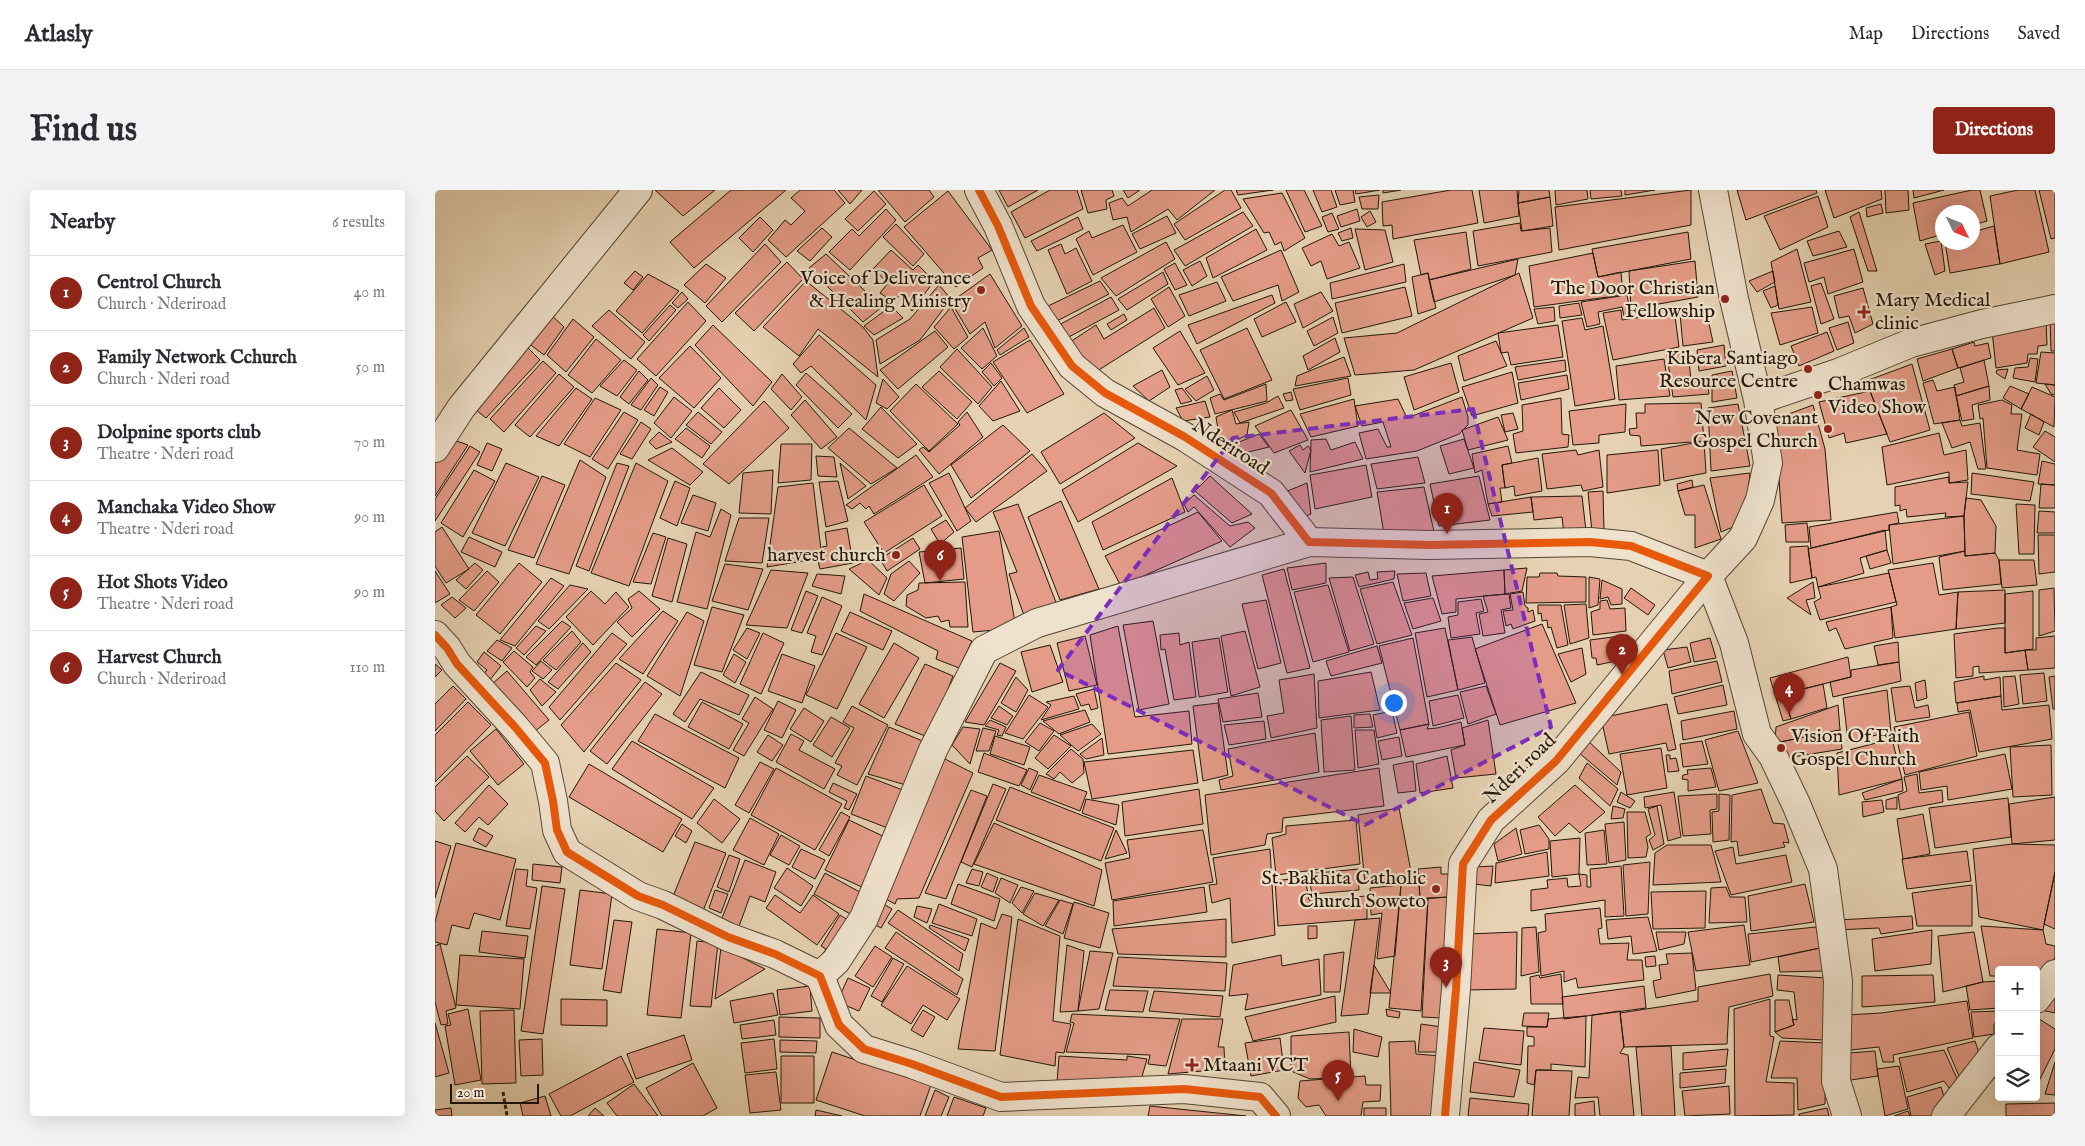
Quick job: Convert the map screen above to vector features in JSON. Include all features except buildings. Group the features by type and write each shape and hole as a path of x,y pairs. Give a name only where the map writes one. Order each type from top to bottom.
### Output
{"street":[{"path":"435,448 461,408 638,190"},
{"name":"Nderiroad","path":"979,190 998,226 1031,306 1072,366 1105,393 1185,437 1271,493 1309,542"},
{"name":"Nderi road","path":"1445,1116 1456,989 1463,864 1491,820 1555,761 1709,576 1743,538 1760,500 1768,463 1758,400 1734,299 1713,190"},
{"path":"1758,400 1838,373 1911,343 1981,324 2055,309"},
{"path":"820,976 836,961 864,918 933,750 984,650 1037,623 1309,542 1429,545 1573,542 1631,546 1709,576 1734,643 1757,734 1773,756 1796,804 1823,869 1838,981 1836,1081 1847,1116"},
{"path":"435,635 457,664 545,763 557,830 567,852 639,896 663,905 728,937 775,954 820,976 839,1025 864,1049 1001,1097 1184,1089 1260,1096 1276,1116"},
{"path":"2040,994 2055,974"},
{"path":"1946,1116 1995,1053"}],"path":[{"path":"503,1092 507,1116"}],"highlighted area":[{"path":"1473,409 1551,727 1365,825 1058,670 1233,438"}],"cycle path":[{"path":"979,190 998,226 1031,306 1072,366 1105,393 1185,437 1271,493 1309,542 1429,545 1590,542 1631,546 1708,576 1556,761 1491,820 1463,864 1456,989 1445,1116"},
{"path":"435,635 447,648 457,664 545,763 557,830 567,852 638,896 663,905 728,937 775,954 820,976 839,1025 864,1049 912,1064 1001,1097 1184,1089 1260,1097 1276,1116"}],"place":[{"name":"Voice of Deliverance & Healing Ministry","path":"981,290"},
{"name":"The Door Christian Fellowship","path":"1725,299"},
{"name":"Mary Medical clinic","path":"1864,312"},
{"name":"Kibera Santiago Resource Centre","path":"1808,369"},
{"name":"Chamwas Video Show","path":"1818,395"},
{"name":"New Covenant Gospel Church","path":"1828,429"},
{"name":"Centrol Church","path":"1447,534"},
{"name":"harvest church","path":"896,555"},
{"name":"Harvest Church","path":"940,581"},
{"name":"Family Network Cchurch","path":"1622,675"},
{"name":"Manchaka Video Show","path":"1789,714"},
{"name":"Vision Of Faith Gospel Church","path":"1781,748"},
{"name":"St. Bakhita Catholic Church Soweto","path":"1436,889"},
{"name":"Dolpnine sports club","path":"1446,988"},
{"name":"Mtaani VCT","path":"1192,1065"},
{"name":"Hot Shots Video","path":"1338,1101"}]}
